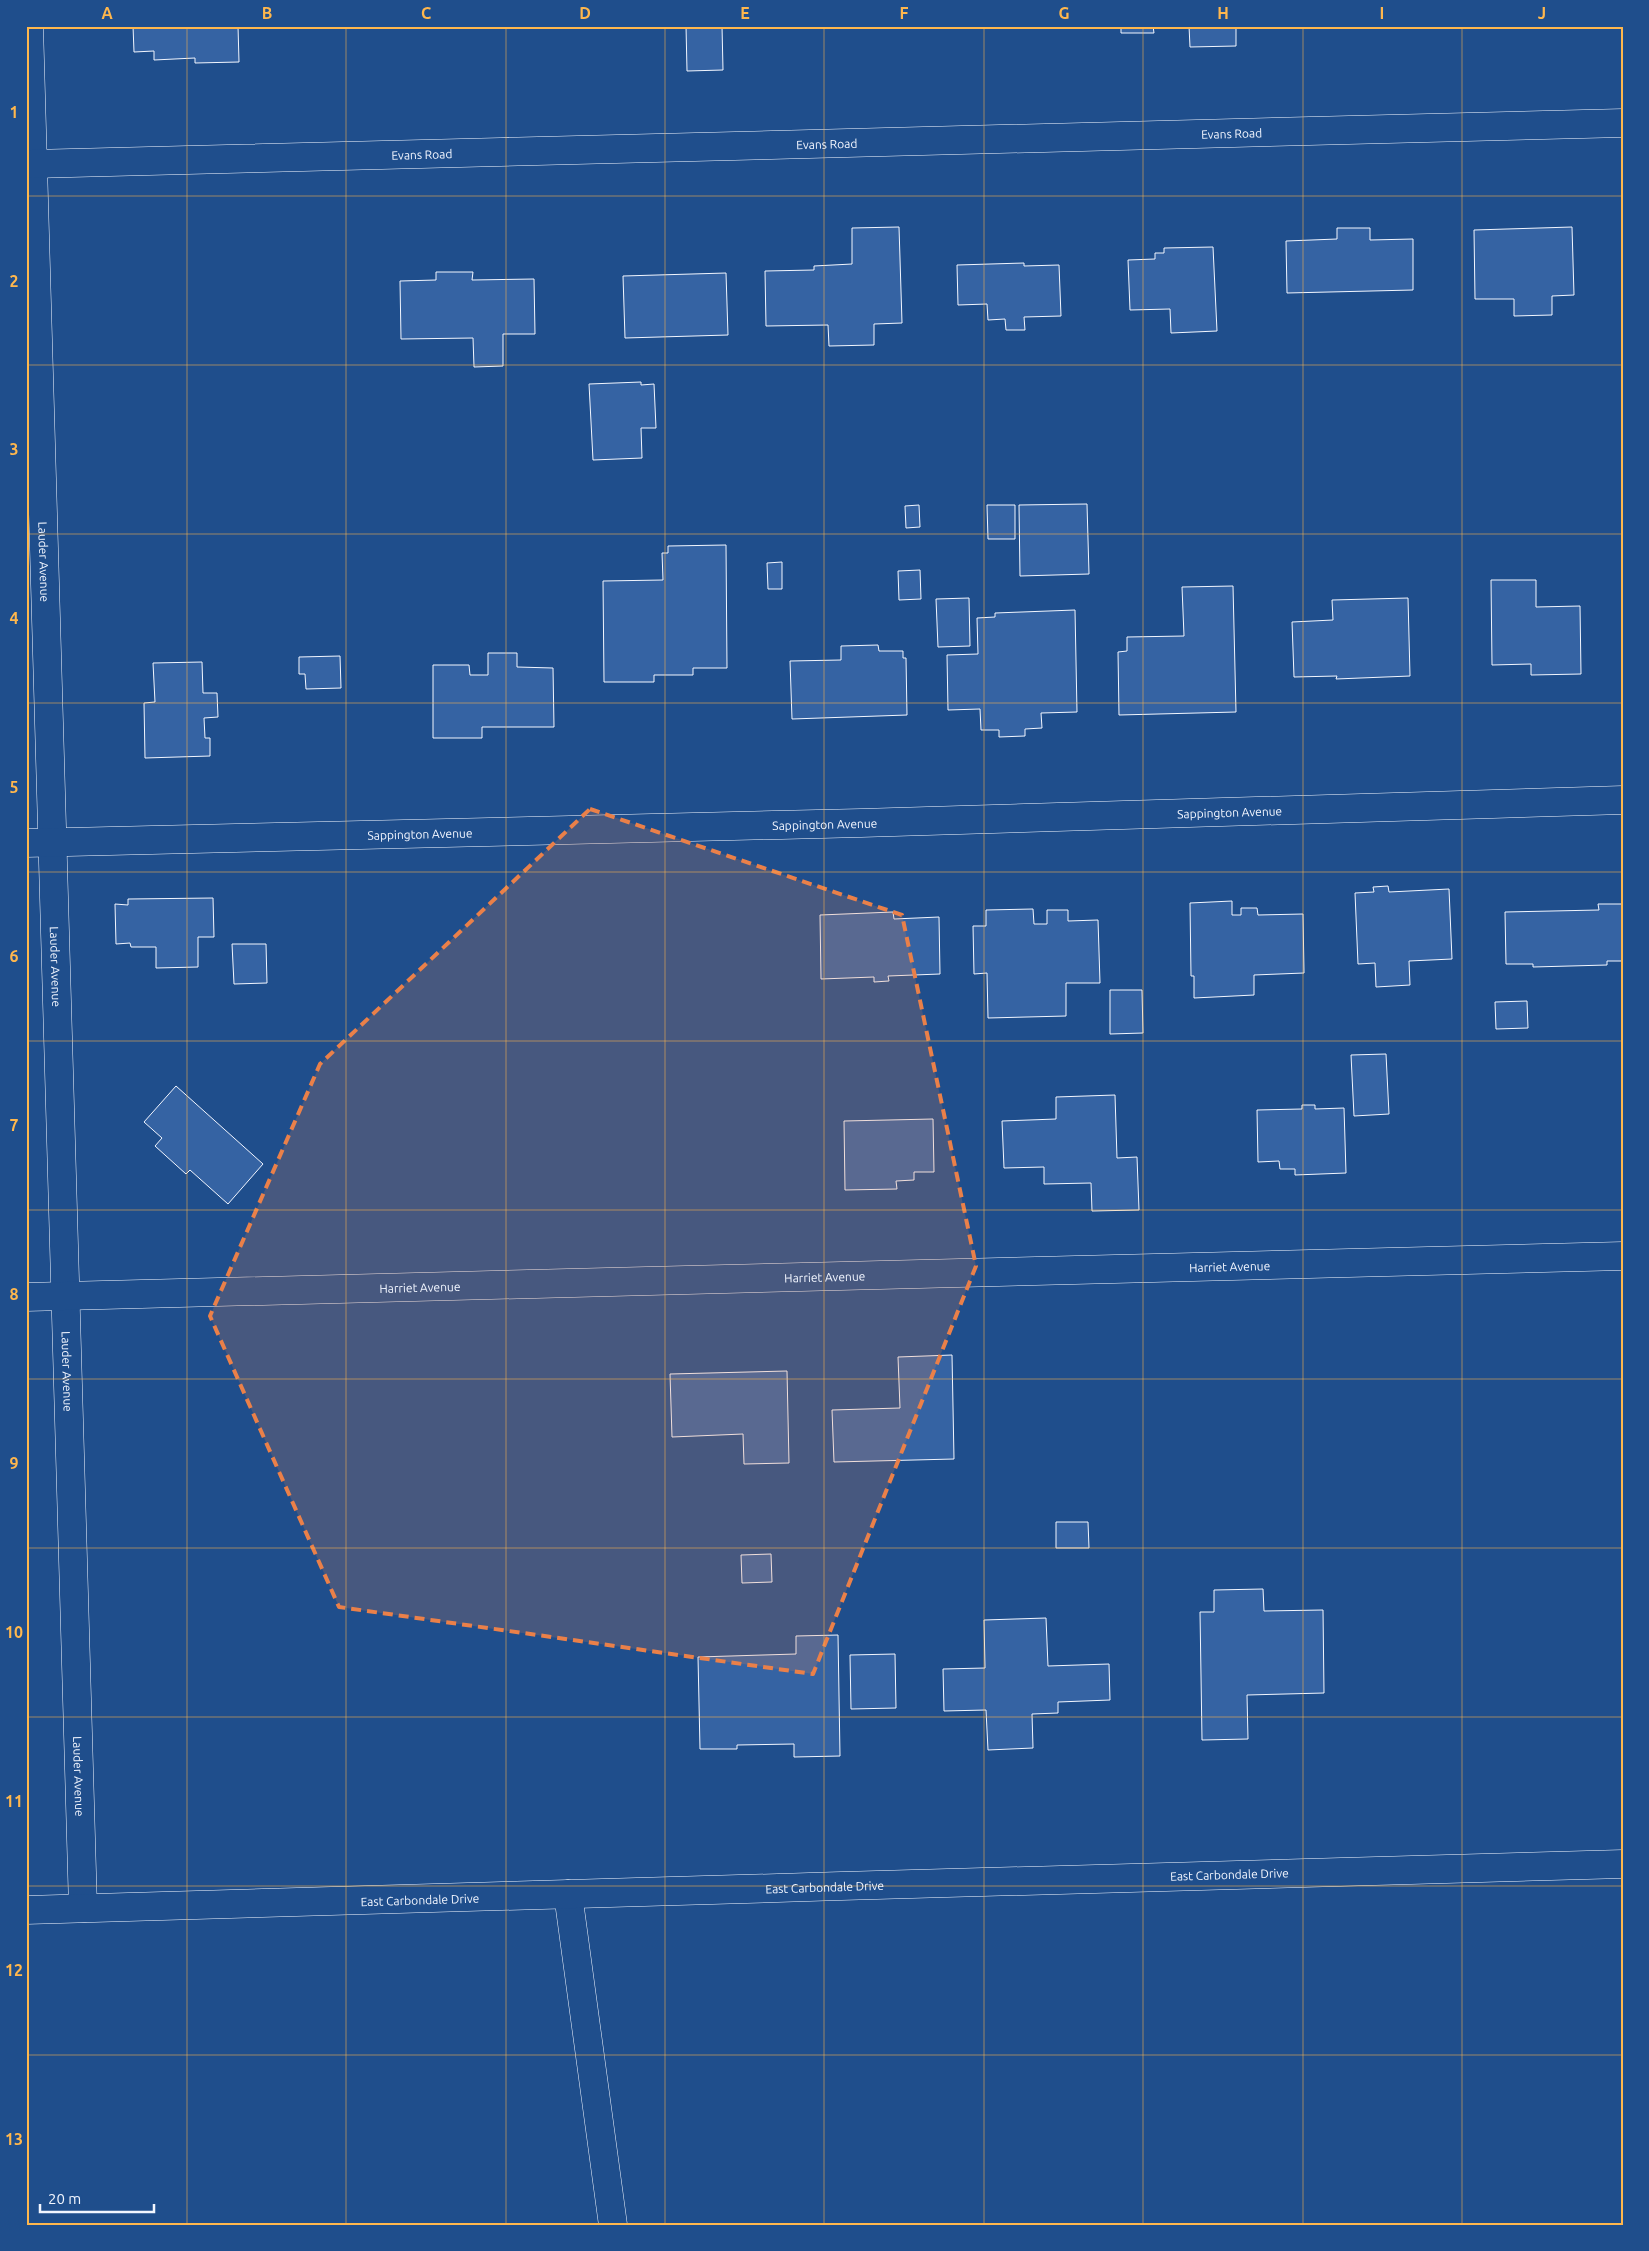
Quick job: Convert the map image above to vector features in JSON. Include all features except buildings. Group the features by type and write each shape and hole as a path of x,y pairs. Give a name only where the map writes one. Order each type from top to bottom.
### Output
{"street":[{"name":"Lauder Avenue","path":"29,26 39,843 65,1296 83,1908"},
{"name":"Evans Road","path":"32,164 1623,123"},
{"name":"Sappington Avenue","path":"39,843 861,823 1623,800"},
{"name":"Harriet Avenue","path":"26,1296 1623,1256"},
{"name":"East Carbondale Drive","path":"26,1910 1314,1871 1623,1864"},
{"path":"568,1894 613,2225"}],"highlighted area":[{"path":"590,809 902,915 976,1266 813,1674 339,1607 210,1316 320,1064"}]}
